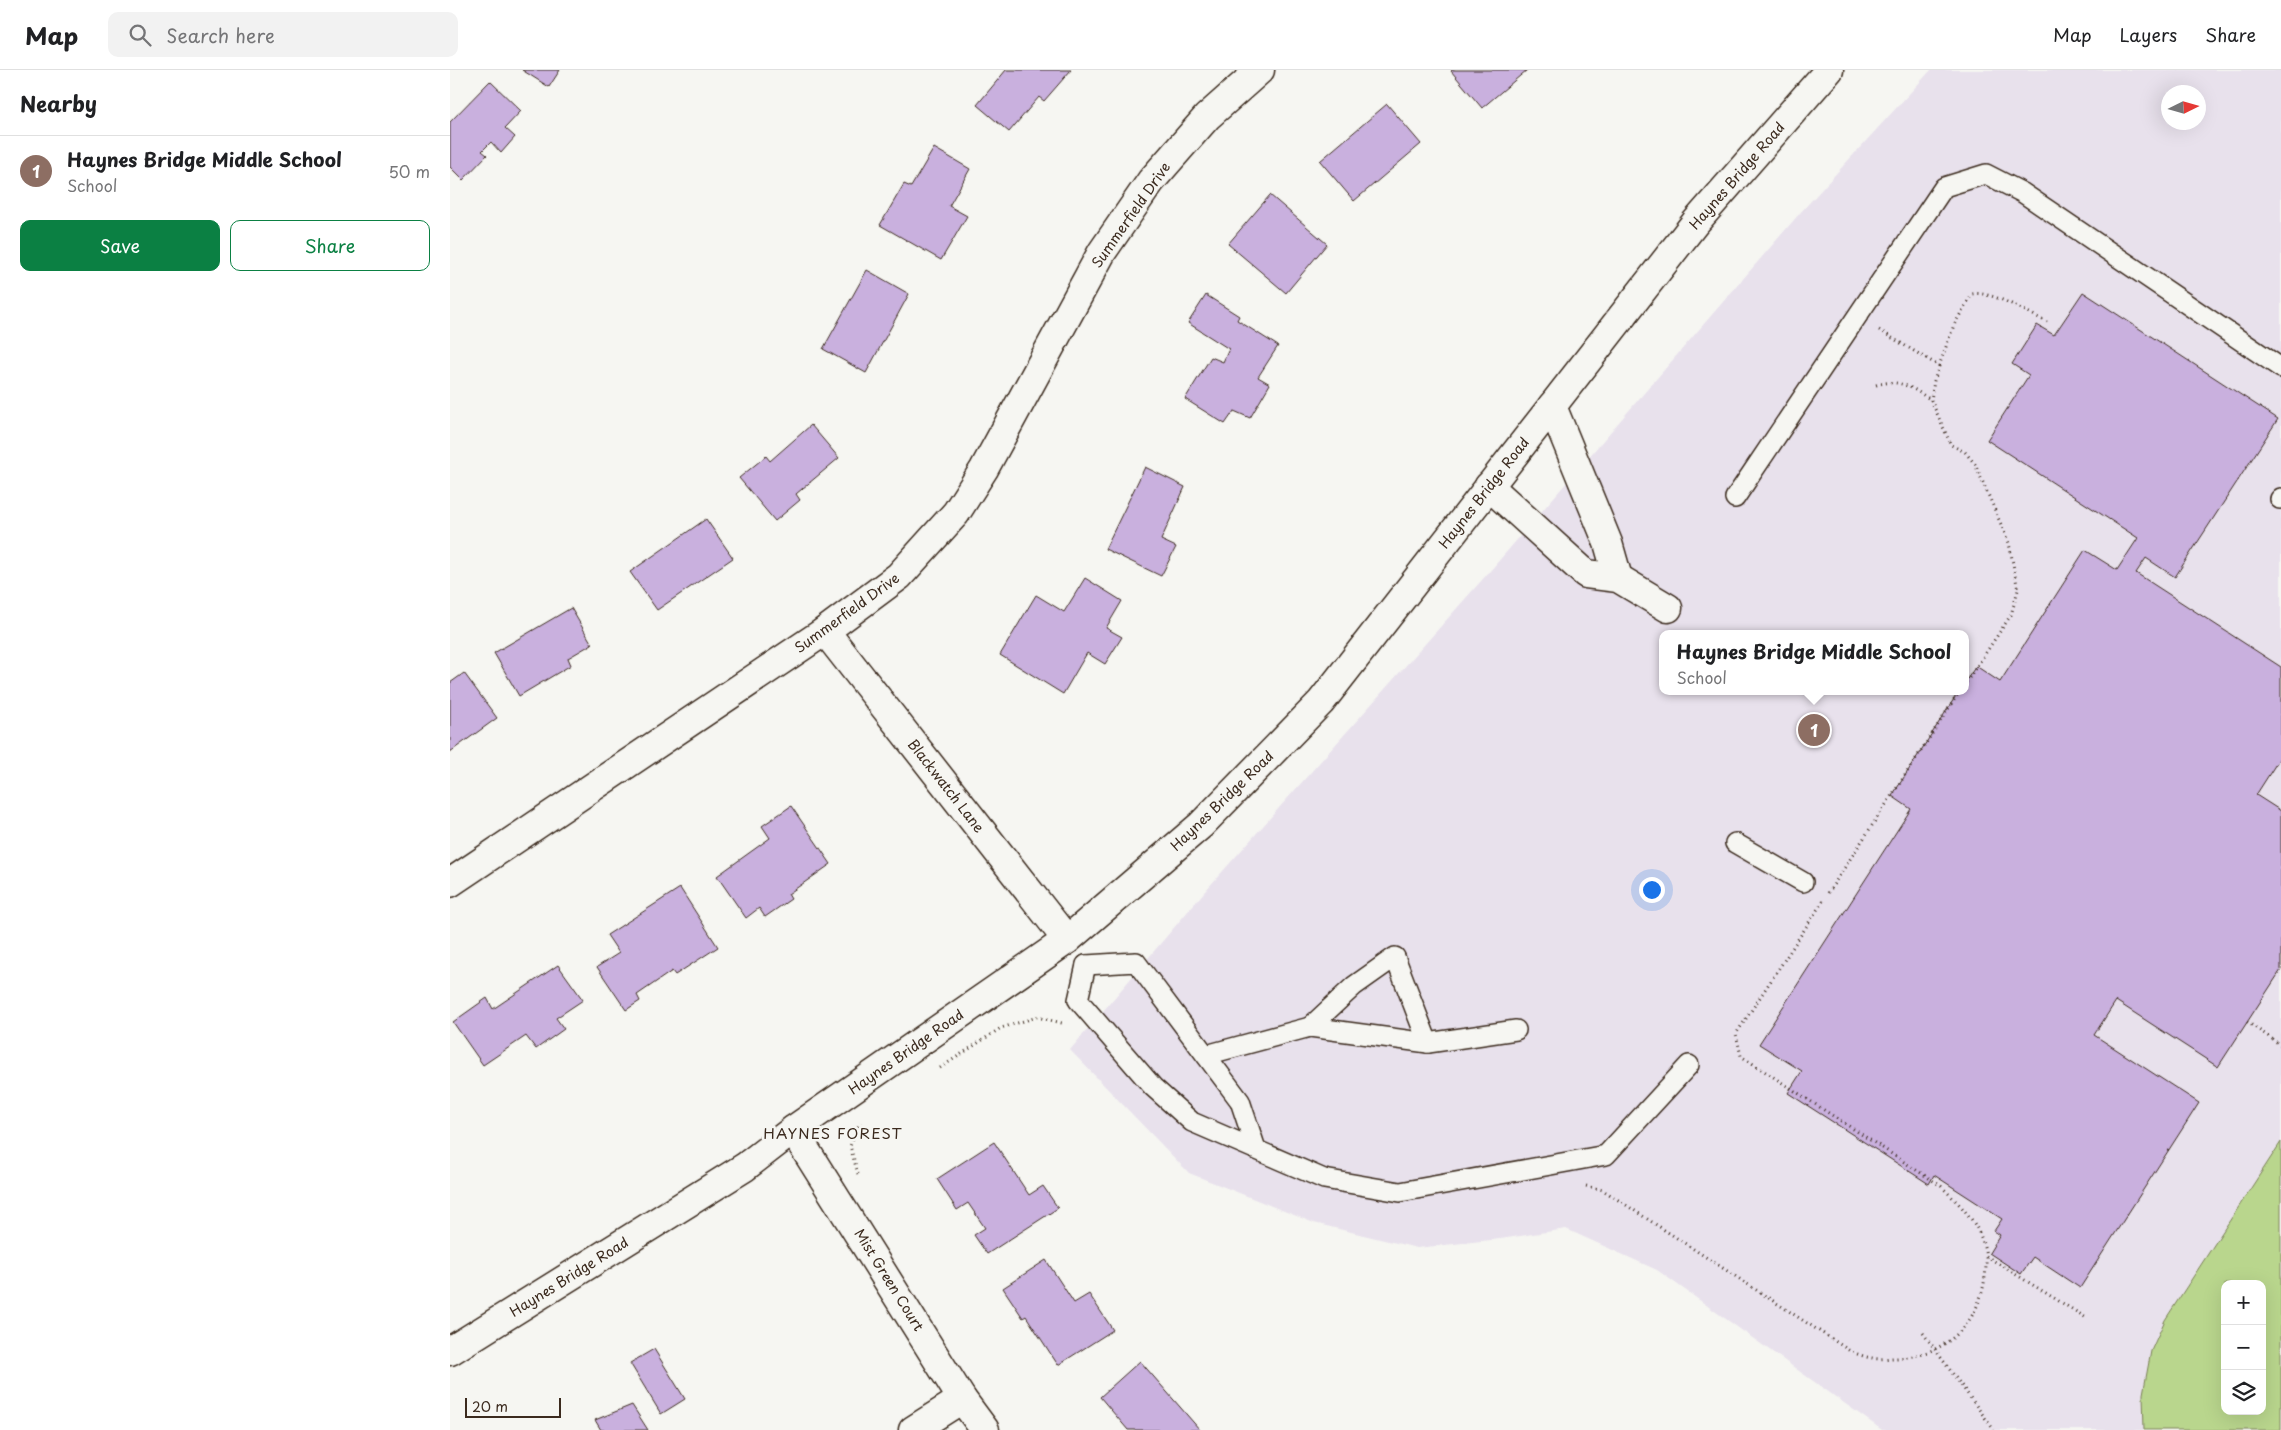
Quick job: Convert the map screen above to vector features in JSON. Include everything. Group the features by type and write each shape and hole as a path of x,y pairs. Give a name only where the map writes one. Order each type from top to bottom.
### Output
{"street":[{"name":"Summerfield Drive","path":"450,883 825,631 900,576 956,513 984,469 1102,252 1151,181 1207,116 1260,70"},
{"name":"Haynes Bridge Road","path":"450,1351 746,1167 793,1130 1067,940 1201,825 1321,702 1695,222 1829,70"},
{"path":"1552,406 1608,543 1618,578"},
{"path":"1489,486 1586,574 1618,578 1668,608"},
{"name":"Blackwatch Lane","path":"825,631 1067,940"},
{"name":"Mist Green Court","path":"793,1130 962,1399 985,1430"},
{"path":"913,1430 962,1399"}],"lane":[{"path":"1735,498 1944,187 1986,174 2023,193 2281,368"},
{"path":"1735,843 1803,882"},
{"path":"1067,940 1086,964"},
{"path":"1310,1027 1354,986 1395,957 1428,1043"},
{"path":"1086,964 1136,962 1240,1101 1256,1148"},
{"path":"1086,964 1078,1000 1153,1086 1192,1122 1256,1148 1324,1179 1400,1192 1606,1155 1689,1065"},
{"path":"1206,1055 1310,1027 1428,1043 1516,1030"}],"path":[{"path":"1931,400 1934,380 1954,326 1972,294 1980,292 1992,296 2047,322"},
{"path":"1872,326 1939,366"},
{"path":"1876,385 1889,381 1907,385 1931,400 1952,445 1966,452 1975,464 2009,544 2018,590 2011,615 1969,678"},
{"path":"1957,695 1736,1034 1737,1044 1741,1056 1941,1186 1966,1211 1983,1239 1986,1256 2088,1319"},
{"path":"2247,1022 2281,1045"},
{"path":"1923,1333 1994,1430"}],"shaded area":[{"path":"1931,70 2281,70 2281,1430 1882,1430 1657,1270 1566,1229 1500,1239 1417,1248 1314,1223 1189,1173 1070,1050 1206,890 1490,571 1800,213"}],"green space":[{"path":"2281,1142 2281,1430 2144,1430 2143,1394 2151,1351 2165,1320"}],"building":[{"path":"522,70 560,70 549,87"},
{"path":"1006,70 1071,70 1044,101 1039,97 1009,132 977,105"},
{"path":"1452,70 1527,70 1482,108"},
{"path":"490,81 521,111 505,128 515,137 501,153 491,142 482,151 487,155 463,180 450,167 450,122"},
{"path":"1387,104 1421,144 1354,201 1320,161"},
{"path":"934,148 970,169 949,206 967,216 941,260 880,225 904,184 911,187"},
{"path":"1270,195 1327,244 1286,293 1228,244"},
{"path":"867,270 909,294 866,373 823,349"},
{"path":"2083,292 2278,419 2175,577 2146,558 2136,573 2281,667 2281,756 2256,795 2281,811 2281,970 2218,1067 2116,1001 2094,1035 2199,1103 2080,1288 2033,1257 2021,1274 1989,1253 2000,1235 1994,1231 2002,1219 1934,1175 1929,1184 1788,1093 1802,1071 1759,1044 1911,809 1892,796 1956,695 1969,695 1969,676 1976,666 2000,682 2085,550 2117,570 2138,538 1987,440 2029,375 2012,364 2037,325 2054,335"},
{"path":"1206,295 1239,316 1237,320 1278,346 1258,377 1270,384 1250,418 1234,411 1225,424 1185,399 1211,357 1223,362 1229,349 1188,323"},
{"path":"811,425 839,458 796,494 800,500 775,521 739,478 766,456 770,461"},
{"path":"1145,467 1185,487 1161,540 1176,547 1161,576 1105,549"},
{"path":"706,519 733,558 657,610 630,572"},
{"path":"1085,578 1122,601 1106,628 1122,637 1105,664 1087,653 1063,694 1000,655 1036,595 1064,612"},
{"path":"571,608 592,644 568,658 571,665 519,696 494,653"},
{"path":"464,673 497,718 450,752 450,683"},
{"path":"791,806 831,864 788,894 791,899 765,917 759,908 746,918 717,876 770,838 762,826"},
{"path":"680,888 718,947 675,975 672,971 637,995 640,1001 626,1010 597,967 619,953 607,935"},
{"path":"558,965 583,1000 556,1018 564,1029 536,1049 526,1036 483,1065 453,1022 487,998 493,1009"},
{"path":"994,1142 1029,1195 1043,1186 1058,1208 987,1254 974,1235 985,1228 968,1203 957,1210 937,1179"},
{"path":"1046,1260 1074,1303 1089,1294 1113,1330 1058,1365 1026,1316 1023,1318 1003,1288"},
{"path":"654,1349 685,1399 661,1414 630,1363"},
{"path":"1140,1361 1200,1430 1128,1430 1100,1397"},
{"path":"632,1405 648,1430 601,1430 595,1420"}],"place":[{"name":"Haynes Bridge Middle School","path":"1814,730"}],"district":[{"name":"HAYNES FOREST","path":"833,1134"}]}
